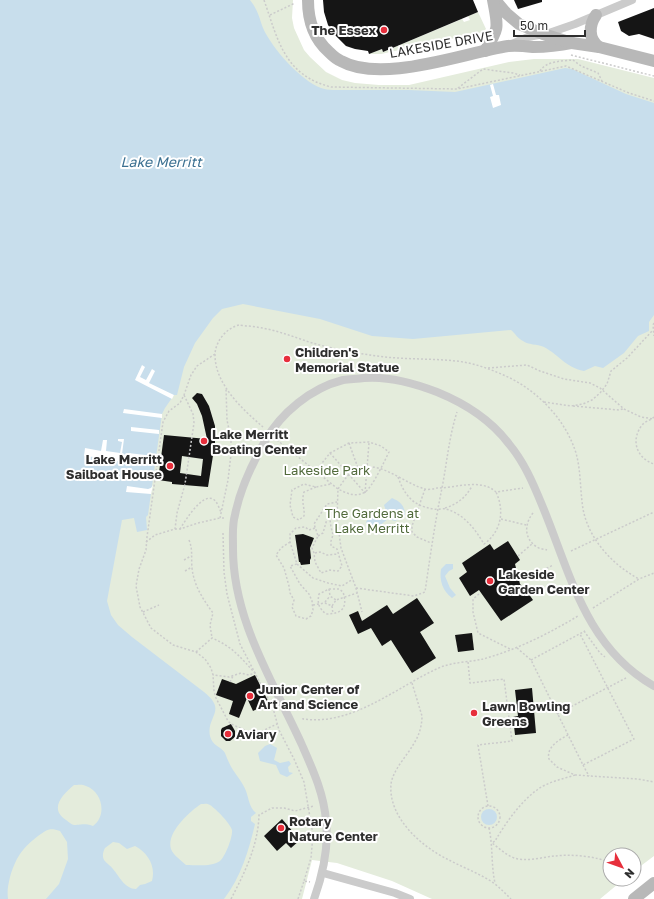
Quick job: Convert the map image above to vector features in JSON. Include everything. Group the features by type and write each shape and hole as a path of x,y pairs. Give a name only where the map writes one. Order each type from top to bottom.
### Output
{"street":[{"name":"LAKESIDE DRIVE","path":"308,0 309,19 318,41 340,61 350,65 370,69 406,67 510,46 553,47 572,43"},
{"name":"LAKESIDE DRIVE","path":"494,0 519,24 543,34 572,43 599,47 654,61"},
{"path":"485,51 496,32 497,26 494,0"},
{"path":"510,46 528,37 561,29 632,0"},
{"path":"596,15 592,23 591,33 593,39 599,47"},
{"path":"314,899 323,874 326,853 327,836 324,803 306,755 257,652 242,614 237,595 232,553 235,515 241,493 258,453 269,433 294,406 325,386 345,380 370,378 389,379 423,387 459,402 486,420 511,446 526,470 550,524 568,576 592,626 610,651 634,672 654,686"},
{"path":"323,874 395,893 410,899"},
{"path":"634,899 654,883"}],"path":[{"path":"270,15 295,3"},
{"path":"574,56 654,76"},
{"path":"540,71 544,65 559,61 573,60 581,66 598,73 602,81"},
{"path":"566,66 629,93 654,101"},
{"path":"457,89 483,69 514,72 522,75"},
{"path":"654,323 654,336"},
{"path":"263,428 242,409 226,388 217,368 215,354 221,338 230,329 239,325 277,331 309,342 360,353 397,358 458,361 488,368 511,379 534,394 561,422 571,439 576,454 584,511 596,539 606,554 619,566 639,579"},
{"path":"572,406 583,404 592,400 603,390 611,371 627,358 653,330"},
{"path":"215,354 198,366 191,375 180,403 169,411 164,422 146,550 138,569 136,586 138,601 151,628 159,635 173,645 196,652 205,659 214,674 214,691 216,698 228,721 249,732 258,732 277,724"},
{"path":"488,368 527,364 540,371 564,379 590,383 603,390 624,409 641,417 653,418"},
{"path":"220,518 228,480 231,454 227,420 226,388"},
{"path":"175,529 177,513 185,484 194,423 193,414 184,395"},
{"path":"542,401 572,406 619,410 624,409"},
{"path":"356,588 414,596 425,592 437,510 452,427 459,402"},
{"path":"653,418 646,422 638,431 636,445 642,458 654,464"},
{"path":"277,440 315,472 338,489 348,494 357,495 365,493 370,487 389,452 382,446 369,442 349,443 330,453 315,472"},
{"path":"365,493 369,442"},
{"path":"349,443 358,468"},
{"path":"330,453 365,493"},
{"path":"362,612 356,588 341,548 337,516 338,489 348,474 358,468 367,466 380,469 425,489 472,485 485,486 496,492 500,506 501,519 491,539 484,544 465,519 446,508"},
{"path":"398,477 404,492 410,499 420,505 437,510 452,506 462,499 472,485"},
{"path":"316,487 304,484 292,490 290,505 293,516 299,520 304,516 305,511 302,501 304,492 316,487 331,484"},
{"path":"496,492 523,488"},
{"path":"425,489 412,526 412,532 417,538 432,543"},
{"path":"180,529 196,505 209,498 216,501 221,512"},
{"path":"318,536 314,524 327,504 337,502"},
{"path":"571,551 654,512"},
{"path":"533,513 526,525 526,531 530,540 538,548 547,550"},
{"path":"146,542 155,535 198,523 224,518"},
{"path":"327,519 330,520 333,535 331,546 336,549 342,566 338,570 330,570 321,573 315,562 312,548 318,536 323,533 327,519"},
{"path":"501,519 526,525"},
{"path":"315,528 309,530 305,527 296,528 290,534 290,542 296,564 313,578 328,583 342,586 353,580"},
{"path":"189,540 192,550 192,567 198,590 213,613 210,626 212,638"},
{"path":"290,542 281,548 276,555 284,568 290,586 290,593 294,600 292,607 296,616 306,619 311,616 314,610 309,594 300,584 290,566 296,564"},
{"path":"518,556 533,543"},
{"path":"314,553 320,552 327,555 338,554"},
{"path":"184,560 192,556"},
{"path":"529,578 553,565"},
{"path":"185,571 192,567"},
{"path":"594,607 639,579 654,573"},
{"path":"312,605 325,602 330,596 329,589"},
{"path":"329,589 339,590 343,592 345,597 345,604 341,611 333,614 326,614 318,604 319,594 329,589"},
{"path":"333,614 332,606 336,600 357,593"},
{"path":"479,594 473,599 473,612 478,633 512,649"},
{"path":"330,596 336,600"},
{"path":"325,602 332,606"},
{"path":"143,612 159,605"},
{"path":"303,718 322,720 346,714 386,697 442,667 484,658 517,648 577,617"},
{"path":"531,660 592,626"},
{"path":"580,634 634,739 583,765"},
{"path":"196,652 212,638"},
{"path":"212,638 236,652 255,673 249,675 241,673 233,676 214,674"},
{"path":"517,648 531,660 589,776"},
{"path":"468,662 470,683 504,679 512,741 478,746 488,806"},
{"path":"557,714 608,688 634,672"},
{"path":"230,682 233,676"},
{"path":"412,683 422,716 422,721 420,732 393,779 391,794 394,804 402,821 418,839 448,860 465,867 495,884 511,899"},
{"path":"276,720 279,730 304,782 313,835 312,847 298,899"},
{"path":"279,730 284,727"},
{"path":"568,735 552,746 548,756 557,767 575,775 638,779 654,782"},
{"path":"492,843 495,841 511,817 537,790 553,782 575,775"},
{"path":"231,899 245,872 252,853 256,840 259,815 272,808 284,808 294,811 324,803"},
{"path":"488,806 492,806 500,814 499,822 489,828 482,826 478,816 482,809 488,806"},
{"path":"489,828 492,843 492,866 495,884"},
{"path":"492,843 507,855 517,859 535,860 556,856 582,856 602,860"},
{"path":"304,881 319,884"}],"green space":[{"name":"Lakeside Park","path":"0,0 293,0 292,18 294,28 304,50 326,72 342,80 355,83 409,85 509,62 534,59 578,59 654,78 654,856 642,865 642,847 602,847 602,887 614,887 600,899 432,899 392,881 337,863 312,860 302,899 0,899"},
{"path":"478,12 486,29 483,32 381,54 369,54 382,49 383,52 462,19 464,22 470,20 468,16"}],"water":[{"name":"Lake Merritt","path":"0,0 250,0 257,10 267,36 280,54 304,78 324,89 455,92 565,68 572,69 626,94 654,103 654,315 649,322 649,331 638,336 624,353 603,368 595,366 584,371 572,367 544,347 521,340 511,330 413,339 372,336 320,319 243,304 222,309 213,318 195,343 184,367 177,395 174,395 162,414 148,515 146,517 147,530 137,532 134,518 122,520 107,601 111,615 118,625 204,692 214,704 215,709 210,729 211,739 225,753 232,768 242,782 251,806 256,813 251,817 251,821 255,824 244,863 230,891 224,899 46,899 59,884 68,859 67,842 60,831 51,829 44,832 27,845 20,854 10,877 8,899 0,899","holes":["74,785 83,785 92,789 99,799 101,804 100,816 93,826 85,824 74,825 61,816 58,811 59,802 65,793","201,804 210,805 222,816 232,830 230,842 226,851 222,859 216,863 186,865 171,849 170,843 175,830","113,842 119,843 127,849 135,846 140,849 144,852 152,865 152,881 140,885 136,889 125,885 104,860 103,854 105,848"]},
{"path":"392,498 402,505 405,516 395,521 388,519 379,526 379,532 372,531 366,522 371,514 376,518 386,511 384,505"},
{"path":"446,564 453,564 453,569 445,576 450,588 456,595 452,598 446,592 441,582 441,569"},
{"path":"270,744 277,748 274,760 280,763 289,761 291,764 288,767 289,772 293,773 287,777 280,774 276,765 260,761 258,753 265,746"},
{"path":"489,809 495,811 497,817 495,823 489,825 483,823 481,817 483,811"}],"pier":[{"path":"493,84 496,95 499,95 501,105 493,108 490,97 493,96 490,85"},
{"path":"142,365 145,367 140,377 146,380 152,369 155,371 149,383 174,395 172,399 135,380"},
{"path":"124,409 162,414 162,418 123,413"},
{"path":"131,427 159,430 159,434 131,431"},
{"path":"118,439 124,439 122,454 127,455 128,453 154,456 155,463 153,463 152,466 127,462 127,460 118,459 118,461 105,459 104,464 102,464 103,458 84,456 85,448 101,451 103,440 107,440 106,451 120,453 122,442 118,441"},
{"path":"153,485 151,494 126,492 127,486 148,489"}],"building":[{"name":"The Essex","path":"323,0 473,0 478,12 383,52 382,49 369,54 368,51 346,46 334,34 328,25 324,12"},
{"path":"514,0 542,0 542,2 518,9"},
{"path":"654,8 654,39 639,34 629,36 621,31 618,22"},
{"path":"197,393 202,394 209,406 215,426 215,443 208,487 172,484 172,482 158,480 164,435 207,439 202,416 197,404 192,398","holes":["182,456 203,459 201,476 180,473"]},
{"path":"303,534 314,538 310,548 310,564 301,565 299,562 295,535"},
{"name":"Lakeside Garden Center","path":"508,541 520,560 515,564 520,584 533,600 501,621 479,590 470,596 459,578 467,572 462,563 490,544 494,550"},
{"path":"417,598 434,623 420,632 436,658 412,673 391,640 382,646 371,628 358,634 349,615 358,611 362,621 387,605 393,614"},
{"path":"472,633 474,650 458,652 455,635"},
{"name":"Junior Center of Art and Science","path":"255,675 269,703 253,711 247,698 239,718 229,714 233,701 216,695 222,679 236,684"},
{"path":"532,688 536,733 515,735 513,717 518,716 515,690"},
{"name":"Aviary","path":"231,724 235,731 235,737 230,741 226,741 221,736 221,730 222,728"},
{"name":"Rotary Nature Center","path":"282,819 300,840 291,848 286,843 277,851 264,836"}],"place":[{"name":"The Essex","path":"384,30"},
{"name":"Children's Memorial Statue","path":"287,359"},
{"name":"Lake Merritt Boating Center","path":"204,441"},
{"name":"Lake Merritt Sailboat House","path":"170,466"},
{"name":"Lakeside Garden Center","path":"490,581"},
{"name":"Junior Center of Art and Science","path":"250,696"},
{"name":"Lawn Bowling Greens","path":"474,713"},
{"name":"Aviary","path":"228,734"},
{"name":"Rotary Nature Center","path":"281,828"}],"park label":[{"name":"The Gardens at Lake Merritt","path":"372,520"}]}
